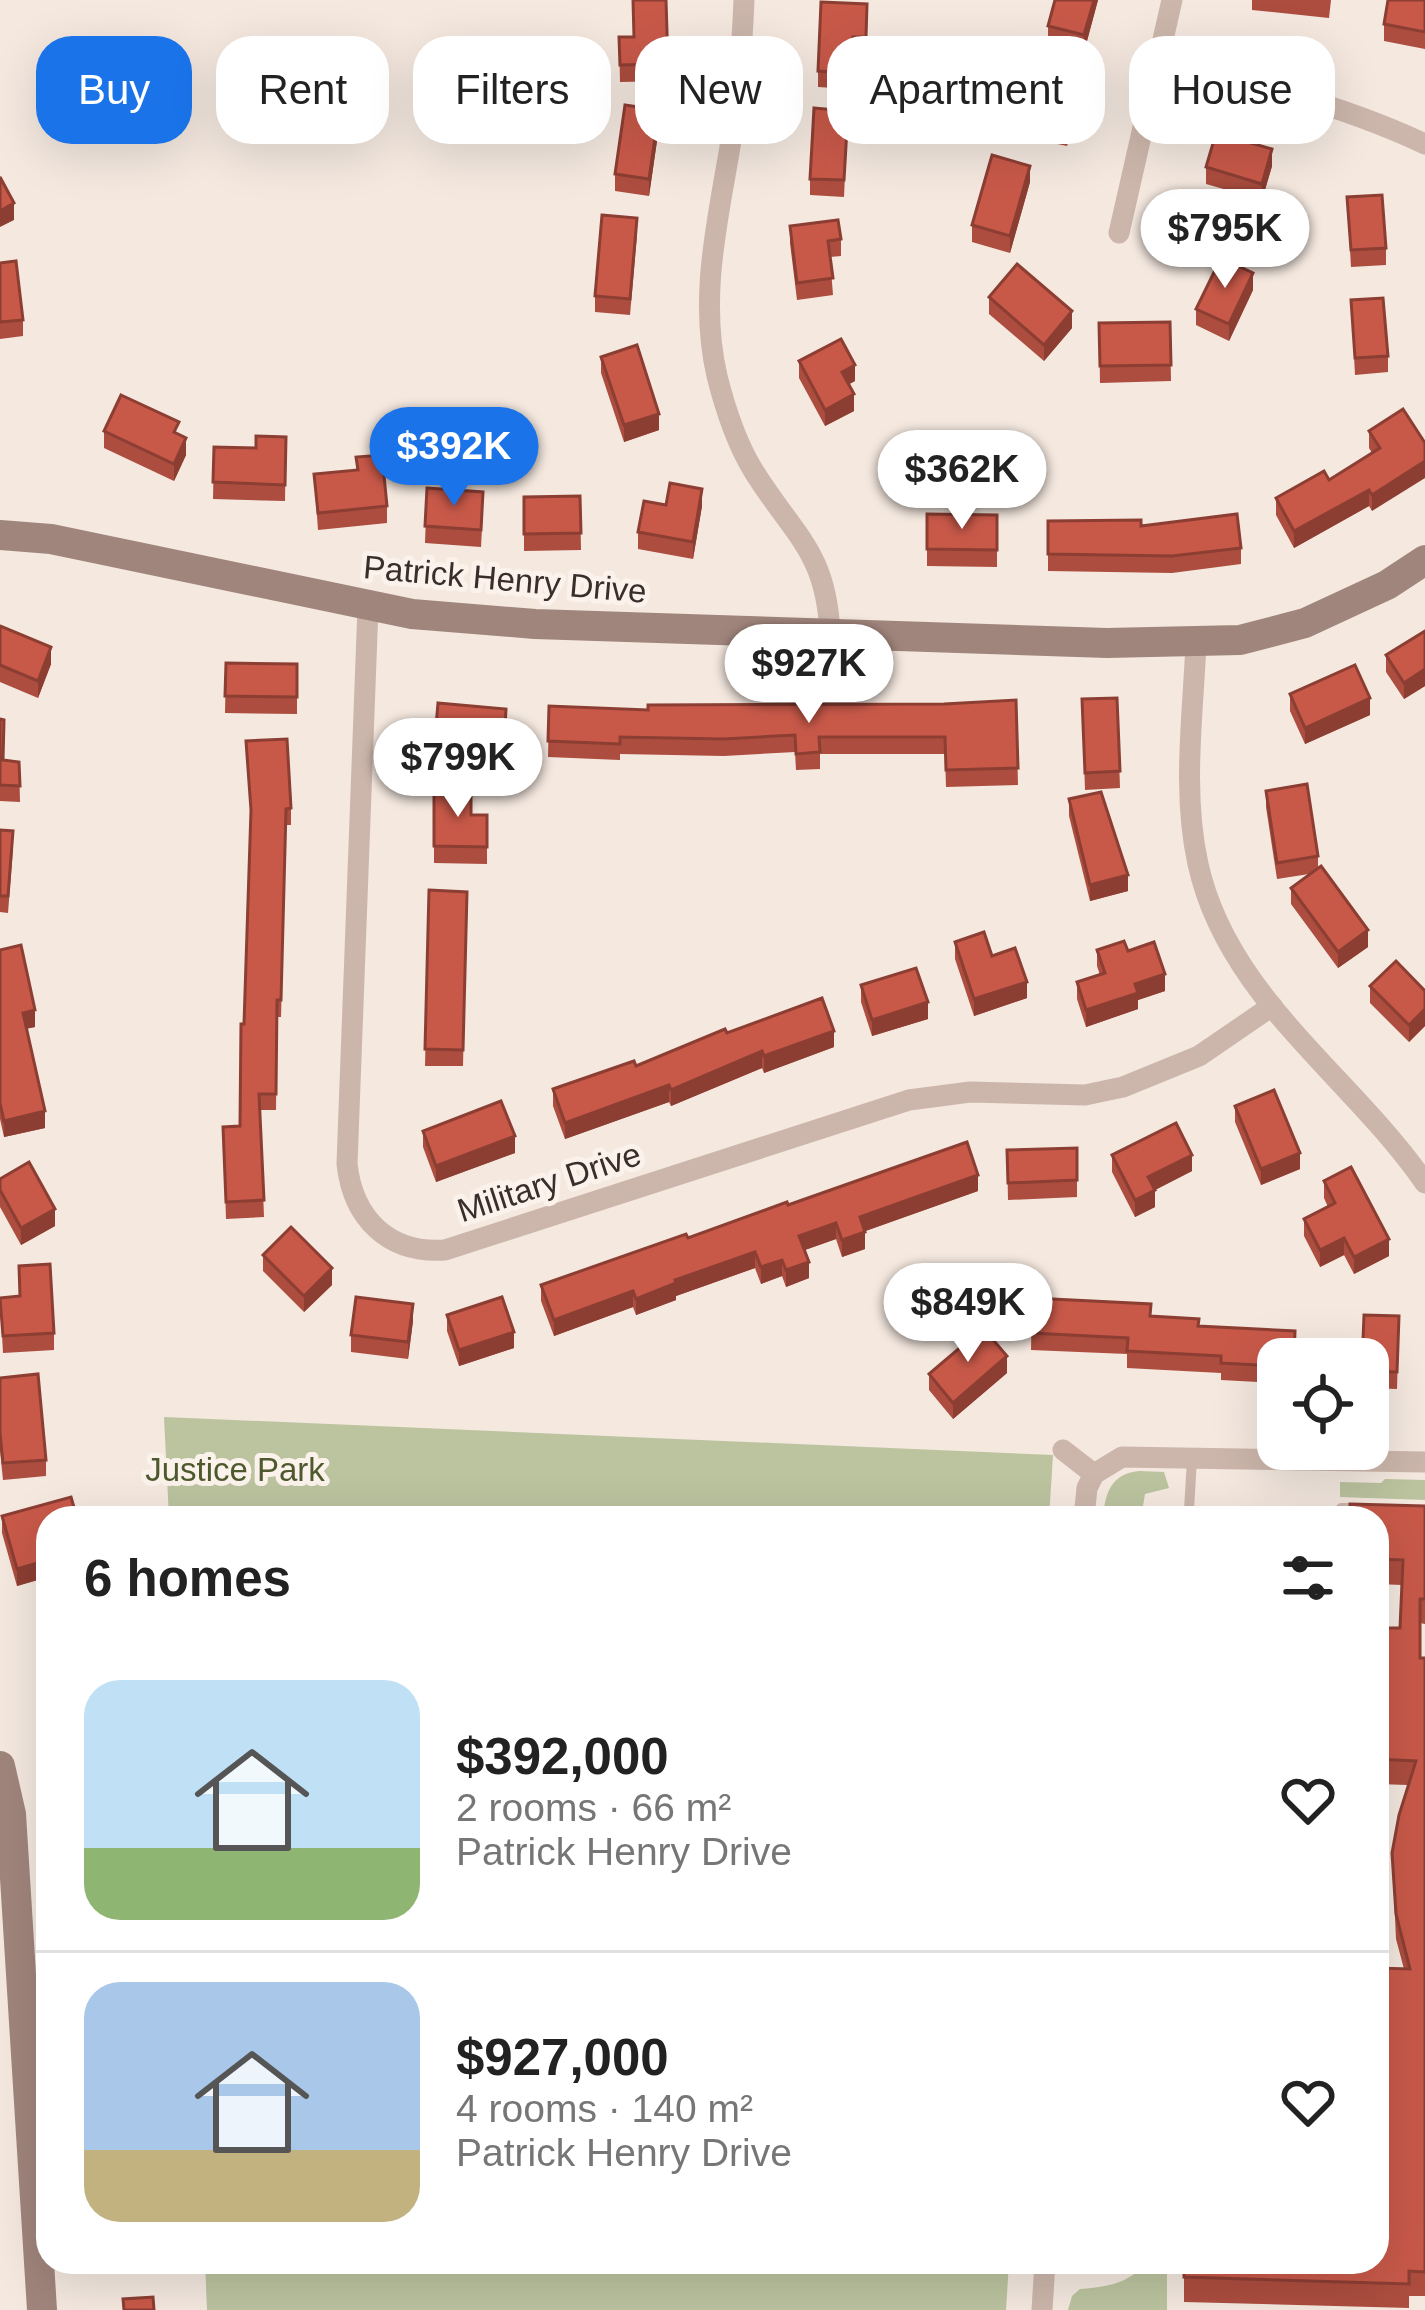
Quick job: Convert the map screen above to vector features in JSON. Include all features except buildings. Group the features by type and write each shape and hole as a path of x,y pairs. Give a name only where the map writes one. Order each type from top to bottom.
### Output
{"street":[{"path":"744,0 730,142 710,259 708,309 714,359 736,435 750,465 778,510 808,545 821,572 830,633"},
{"path":"1164,36 1172,0"},
{"path":"1335,110 1425,144"},
{"path":"1119,233 1139,144"},
{"name":"Patrick Henry Drive","path":"0,535 51,539 368,607 536,624 1196,643 1240,640 1305,623 1388,584 1425,560"},
{"name":"Military Drive","path":"368,607 347,1164 359,1210 371,1226 406,1248 445,1250 909,1100 970,1092 1085,1095 1123,1087 1199,1056 1272,1006"},
{"path":"1196,643 1190,810 1211,908 1232,952 1272,1006 1392,1138 1425,1183"},
{"path":"1063,1450 1094,1474"},
{"path":"1085,1506 1094,1474 1122,1456 1425,1462"},
{"path":"0,1766 11,1814 9,1900 36,2235"},
{"path":"39,2274 42,2310"},
{"path":"1042,2310 1044,2274"}],"lane":[{"path":"1189,1506 1192,1456"}],"green space":[{"name":"Justice Park","path":"164,1417 1053,1455 1050,1506 168,1506"},
{"path":"1164,1472 1169,1488 1145,1494 1143,1506 1105,1506 1111,1486 1129,1473"},
{"path":"1385,1479 1425,1480 1425,1500 1340,1497 1340,1482 1381,1483"},
{"path":"206,2274 1008,2274 1006,2310 207,2310"},
{"path":"1167,2274 1167,2310 1068,2310 1080,2289 1132,2275"}]}
